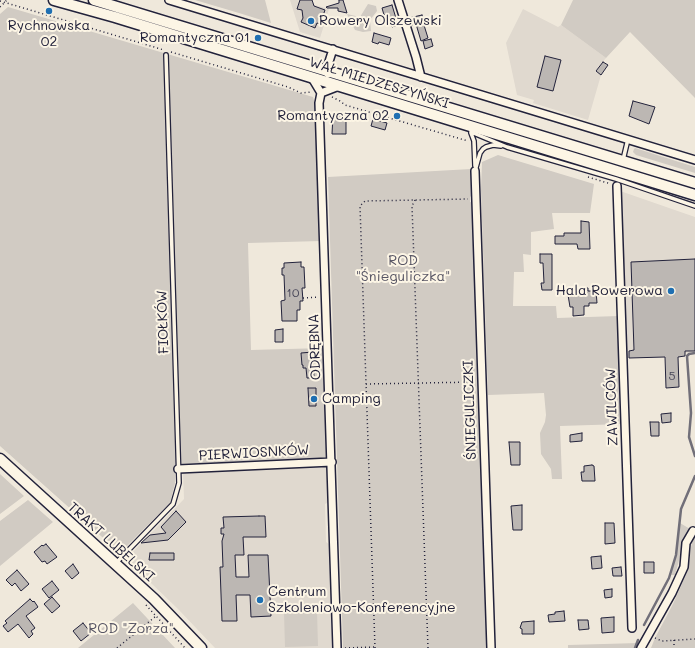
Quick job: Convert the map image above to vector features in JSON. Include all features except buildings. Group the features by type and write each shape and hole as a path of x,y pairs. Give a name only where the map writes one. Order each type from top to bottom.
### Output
{"main road":[{"name":"WAŁ MIEDZESZYŃSKI","path":"54,0 336,84 470,129 695,195"},
{"name":"WAŁ MIEDZESZYŃSKI","path":"94,0 695,183"},
{"name":"TRAKT LUBELSKI","path":"0,459 154,599 201,648"}],"street":[{"path":"169,0 695,160"},
{"path":"398,0 421,77"},
{"path":"312,78 321,93 336,84 326,71 332,49"},
{"name":"ODRĘBNA","path":"321,93 319,103 337,648"},
{"name":"ŚNIEGULICZKI","path":"475,171 491,648"},
{"name":"ZAWILCÓW","path":"616,182 632,628"},
{"name":"PIERWIOSNKÓW","path":"178,469 332,462"},
{"path":"641,648 669,599 681,573 684,566 686,543 693,531"}],"lane":[{"name":"FIOŁKÓW","path":"115,564 173,504 179,483 166,55"},
{"path":"470,129 474,141 475,171"},
{"path":"470,129 507,147 695,206"},
{"path":"623,161 628,139"},
{"path":"475,171 480,153 486,147 493,145 507,147"}],"path":[{"path":"0,1 301,93 313,91 321,93 340,101 345,105 474,141"},
{"path":"0,7 6,2"},
{"path":"586,177 616,182"},
{"path":"344,648 375,647 360,206 365,201 470,199"},
{"path":"415,200 412,206 428,648"},
{"path":"303,298 323,297"},
{"path":"366,384 478,382"},
{"path":"335,397 366,396"},
{"path":"142,600 185,648"},
{"path":"117,648 156,616"},
{"path":"655,638 662,641 695,639"},
{"path":"674,640 674,648"}],"shaded area":[{"name":"Rowery Olszewski","path":"290,0 297,0 329,9 320,38 300,32"},
{"path":"523,9 558,27 561,25 606,58 595,71 601,75 588,120 533,103 534,100 517,95 506,43"},
{"path":"620,192 695,217 695,352 685,353 684,356 625,358"},
{"path":"328,467 329,502 325,504 326,542 330,545 333,648 215,648 178,609 126,559 184,499 183,472"}],"green space":[{"path":"195,0 265,0 271,23 239,13"},
{"path":"573,0 695,0 695,98 630,32 606,58 561,25"},
{"path":"368,4 376,6 377,11 370,20 371,31 363,32 355,30 347,14 360,17"},
{"path":"8,7 313,97 315,104 321,241 248,243 251,350 324,348 327,458 175,464 175,483 170,503 120,553 0,446 0,14"},
{"path":"635,148 695,167 695,173 636,155 633,152"},
{"path":"498,155 594,184 590,213 552,213 554,229 531,232 531,255 523,254 524,272 514,272 513,306 556,306 557,318 619,316 623,424 560,426 562,479 552,479 551,469 541,454 540,433 545,422 546,415 544,393 488,395 481,190 482,162"},
{"name":"ROD \"Śnieguliczka\"","path":"471,169 472,195 470,197 470,202 473,203 487,648 343,648 328,177"},
{"path":"0,474 24,496 0,514"},
{"path":"28,500 53,522 0,566 0,521"},
{"path":"680,523 690,529 684,542 675,575 671,575 677,550"},
{"path":"695,534 695,648 651,648 688,570 692,540"},
{"name":"ROD \"Zorza\"","path":"133,603 175,648 78,648"},
{"path":"317,612 318,646 285,647 284,613"},
{"path":"639,643 637,648 568,648 568,645"}],"waterway":[{"path":"695,353 687,356 691,413 689,437 695,456"},
{"path":"644,625 669,578 676,555 681,509 695,476"},
{"path":"635,648 638,640"}],"place":[{"name":"Rychnowska 02","path":"49,11"},
{"name":"Rowery Olszewski","path":"311,21"},
{"name":"Romantyczna 01","path":"258,38"},
{"name":"Romantyczna 02","path":"397,116"},
{"name":"Hala Rowerowa","path":"671,291"},
{"name":"Camping","path":"314,399"},
{"name":"Centrum Szkoleniowo-Konferencyjne","path":"260,600"}]}
